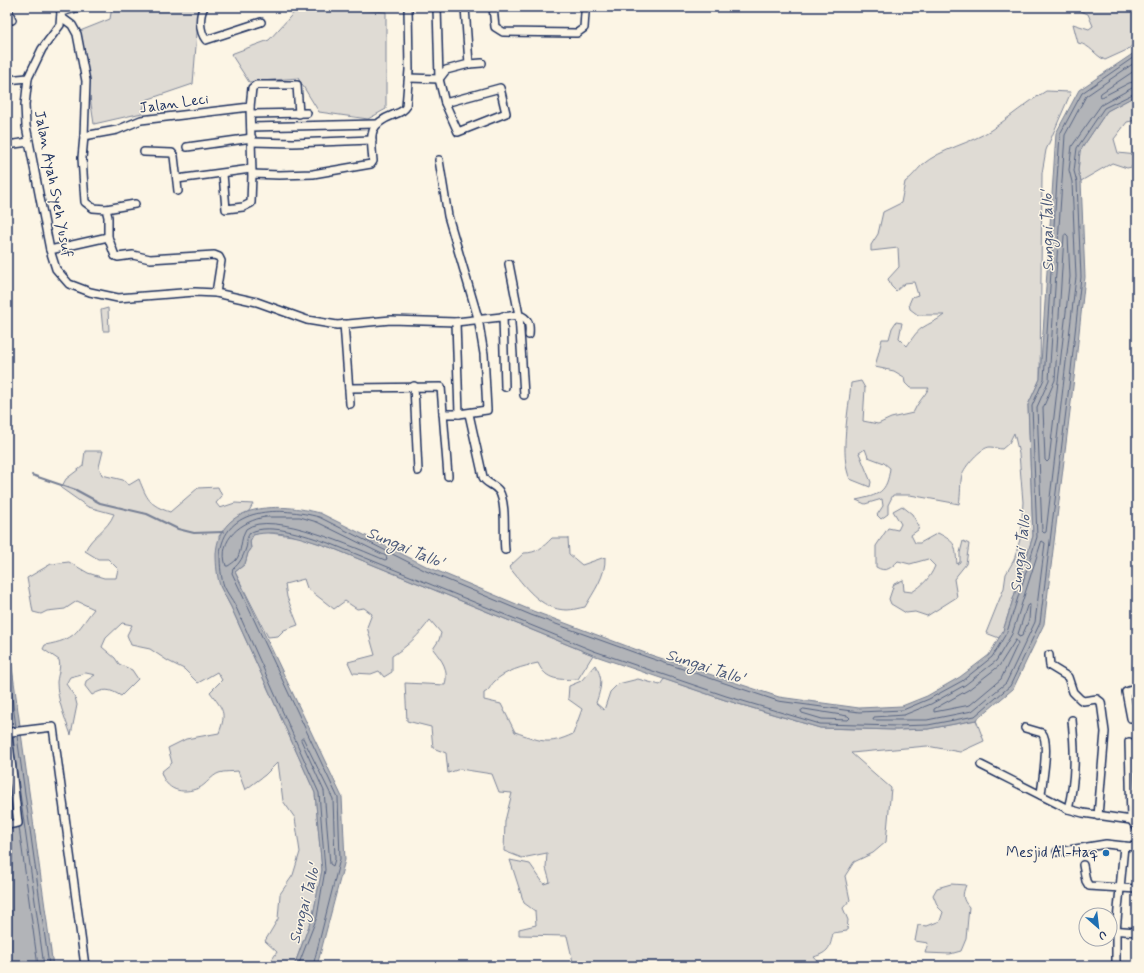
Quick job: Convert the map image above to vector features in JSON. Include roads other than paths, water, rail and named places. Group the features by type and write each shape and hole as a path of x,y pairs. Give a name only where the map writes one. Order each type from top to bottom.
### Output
{"street":[{"path":"7,7 12,20"},
{"path":"60,12 80,7"},
{"path":"204,7 200,14 202,34 206,40 261,22"},
{"path":"251,127 376,124 381,120 404,110 408,78 408,7"},
{"path":"437,7 439,79 445,103 458,132 506,113 500,88 445,103"},
{"path":"465,7 470,64"},
{"path":"493,7 495,27 503,32 577,33 584,28 585,14"},
{"name":"Jalan Ayah Syeh Yusuf","path":"60,12 59,27 42,50 28,78 25,105 26,126 50,250 56,269 62,279 75,288 118,298 195,292 216,293 244,298 307,320 330,324 391,320 456,322 478,318 519,315"},
{"name":"Jalan Ayah Syeh Yusuf","path":"60,12 72,24 77,34 86,81 82,158 85,202 93,208 106,209"},
{"path":"439,79 446,70 470,64 482,63"},
{"path":"7,80 28,78"},
{"path":"408,78 439,79"},
{"path":"223,174 223,209 244,207 250,204 252,140 250,110 252,88 256,85 297,86 299,114"},
{"name":"Jalan Leci","path":"84,136 117,130 141,120 250,110 308,114"},
{"path":"177,179 252,172 279,175 313,174 367,167 373,161 372,140 376,124"},
{"path":"186,147 252,140 294,143 372,140"},
{"path":"7,145 29,142"},
{"path":"144,152 172,153 174,156 178,191"},
{"path":"439,160 448,216 478,318 484,354 488,408 469,414 443,414"},
{"path":"135,204 106,209 108,217 108,237 115,256 133,255 150,259 214,255 219,257 221,261 216,293"},
{"path":"50,250 108,237"},
{"path":"509,264 519,315 524,396"},
{"path":"519,315 524,316 528,321 529,335"},
{"path":"503,316 505,387"},
{"path":"456,322 459,414"},
{"path":"344,324 350,404"},
{"path":"349,388 414,386 441,387 448,476"},
{"path":"414,386 418,472"},
{"path":"469,414 483,477 485,481 495,487 500,495 503,508 505,550"},
{"path":"1049,655 1050,666 1068,677 1073,692 1080,699 1083,701 1098,699 1100,702 1105,732 1098,816"},
{"path":"1131,718 1126,692 1137,688"},
{"path":"1068,809 1074,783 1072,720"},
{"path":"7,825 18,823 8,734 11,732 53,727 85,966"},
{"path":"1025,728 1042,733 1044,738 1044,761 1041,794"},
{"path":"1129,742 1131,820 1137,828"},
{"path":"981,765 1041,794 1068,809 1098,816 1131,820"},
{"path":"1057,852 1106,844 1137,847"},
{"path":"1117,907 1124,846"},
{"path":"1083,865 1086,881 1089,886 1137,889"},
{"path":"1118,930 1137,932"},
{"path":"1114,947 1116,966"}],"water":[{"path":"1137,51 1137,95 1107,111 1080,151 1078,171 1081,181 1085,277 1044,624 1013,689 976,720 928,729 896,730 820,728 725,700 593,655 332,548 283,534 263,533 253,535 250,541 251,549 248,553 245,564 235,572 342,797 345,860 317,966 294,966 313,915 322,870 315,793 221,588 217,571 216,554 220,537 228,524 240,515 255,510 271,508 288,508 320,513 428,567 533,611 648,654 779,697 859,708 902,706 927,696 960,677 989,655 1003,631 1033,536 1028,405 1040,379 1056,133 1079,90"},
{"path":"7,631 53,966 7,966"}],"waterway":[{"path":"32,475 76,490 100,503 147,514 178,529 194,533 223,532"}],"place":[{"name":"Mesjid Al-Haq","path":"1106,853"}],"water label":[{"name":"Sungai Tallo'","path":"1048,231"},
{"name":"Sungai Tallo'","path":"405,548"},
{"name":"Sungai Tallo'","path":"1021,552"},
{"name":"Sungai Tallo'","path":"705,667"},
{"name":"Sungai Tallo'","path":"305,904"}]}
